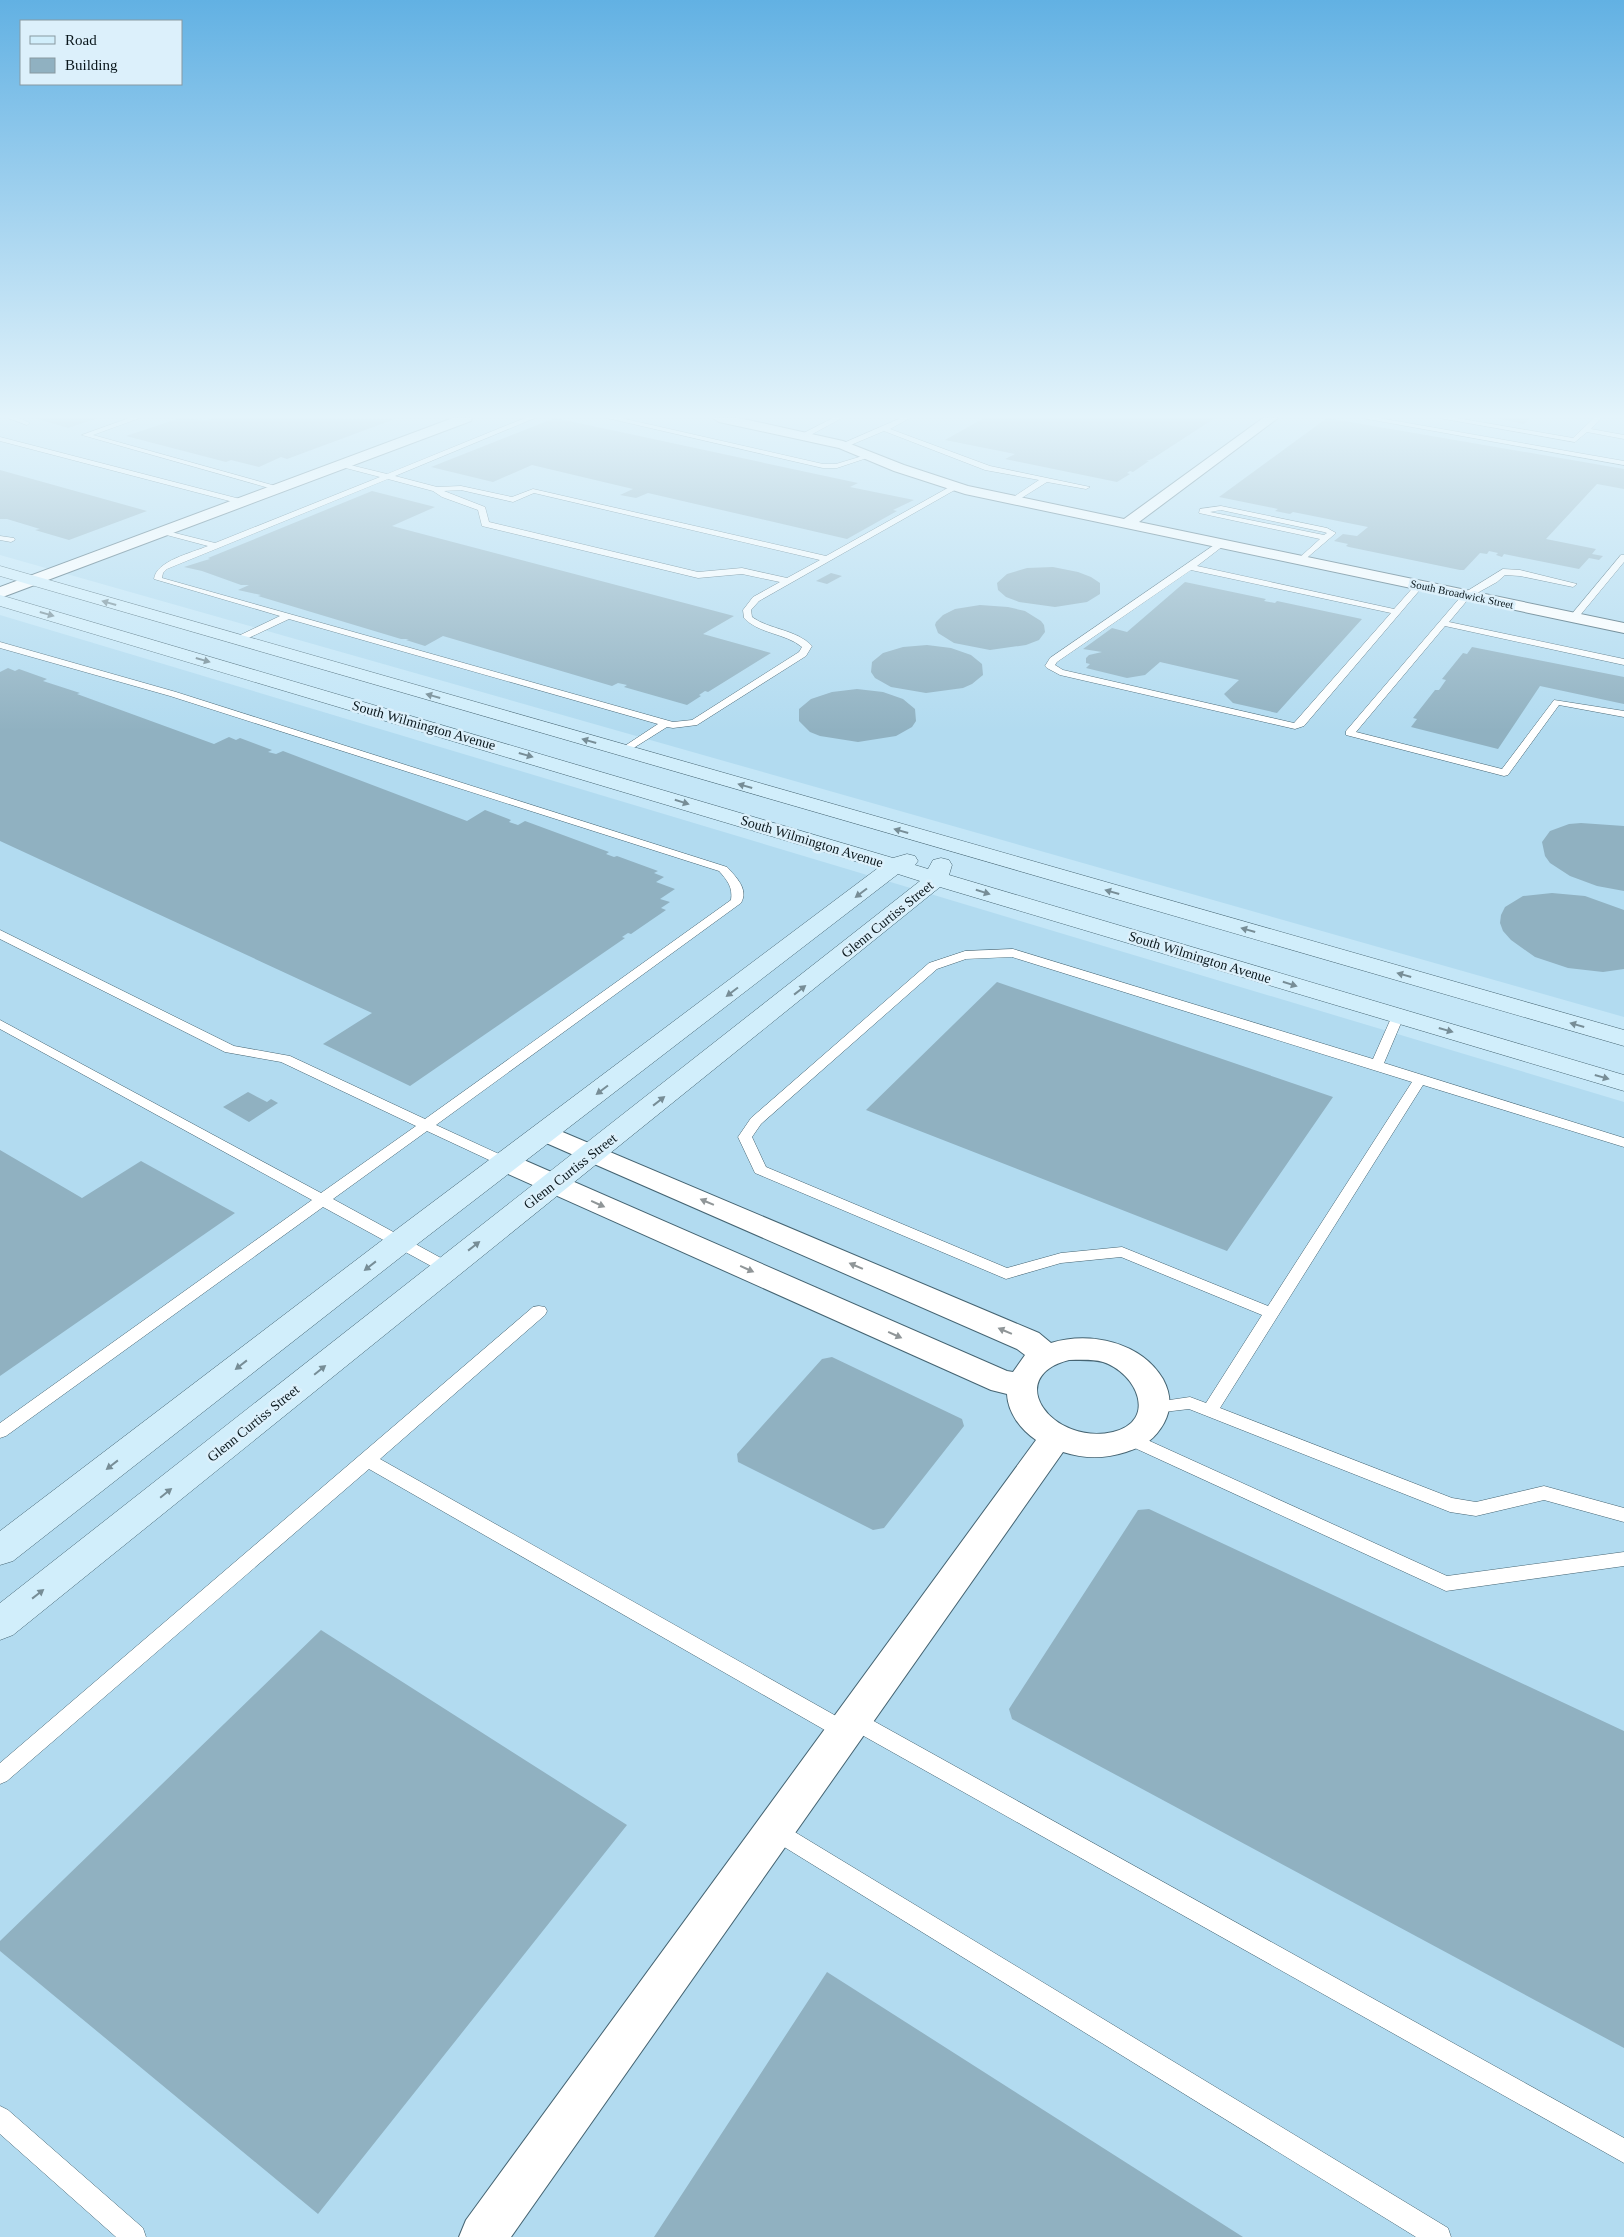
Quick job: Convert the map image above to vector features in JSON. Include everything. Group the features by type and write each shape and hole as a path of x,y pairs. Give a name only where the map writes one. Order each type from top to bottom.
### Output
{"main road":[{"path":"0,571 1624,1038"},
{"name":"South Wilmington Avenue","path":"0,600 1624,1083"},
{"path":"0,1551 400,1242 507,1163 894,866 948,845"},
{"name":"Glenn Curtiss Street","path":"0,1624 887,920 937,878 948,845"}],"street":[{"path":"0,593 185,522"},
{"name":"South Broadwick Street","path":"1125,522 1624,628"},
{"path":"546,1133 1028,1341 1047,1356"},
{"path":"507,1163 1002,1382 1022,1385"},
{"path":"1069,1349 1095,1349 1119,1357 1139,1370 1152,1388 1155,1407 1148,1424 1132,1438 1108,1446 1081,1445 1056,1437 1035,1422 1024,1404 1022,1385 1030,1368 1047,1356 1069,1349"},
{"path":"483,2237 1056,1437"}],"lane":[{"path":"273,522 164,567 159,572 158,579 673,725 694,723 803,654 807,646 799,638 755,624 748,618 747,610 756,599 893,522"},
{"path":"485,522 698,575 742,571 788,581"},
{"path":"669,522 828,559"},
{"path":"1249,522 1326,538"},
{"path":"1290,522 1327,530 1332,533 1302,560"},
{"path":"162,531 214,546"},
{"path":"0,538 11,540"},
{"path":"1222,543 1190,567 1053,660 1050,666 1060,672 1295,726 1300,724 1420,585"},
{"path":"1574,617 1624,557"},
{"path":"1190,567 1397,612"},
{"path":"1573,584 1520,573 1503,572 1494,580 1467,595 1350,734 1504,773 1557,702 1624,714"},
{"path":"237,640 288,616"},
{"path":"1443,623 1624,662"},
{"path":"0,645 173,694 723,869 736,883 739,893 737,901 428,1126 0,1432"},
{"path":"624,751 666,723"},
{"path":"0,934 230,1049 285,1059 507,1163"},
{"path":"1271,1314 1122,1252 1061,1258 1006,1274 760,1170 745,1137 756,1121 933,966 965,955 1013,953 1377,1065 1624,1144"},
{"path":"1377,1065 1398,1016"},
{"path":"0,1024 447,1268"},
{"path":"1210,1410 1420,1080"},
{"path":"0,1775 539,1312"},
{"path":"1155,1407 1190,1403 1450,1505 1476,1508 1544,1493 1624,1515"},
{"path":"1132,1438 1446,1584 1624,1560"},
{"path":"368,1460 1624,2151"},
{"path":"774,1830 1439,2237"},
{"path":"0,2118 134,2237"}],"shaded area":[{"path":"0,522 1624,522 1624,1017 0,555"},
{"path":"0,615 1624,1102 1624,2237 0,2237"}],"building":[{"path":"18,522 116,522 69,540 35,530 40,529"},
{"path":"295,522 400,522 392,526 734,616 703,634 771,653 708,692 705,691 687,705 624,687 627,685 618,683 612,686 443,636 425,646 406,640 409,639 401,639 258,596 261,595 238,590 249,585 241,585 202,571 184,567 210,559 208,558"},
{"path":"775,522 877,522 847,539"},
{"path":"1345,522 1561,522 1546,539 1596,549 1592,554 1603,556 1599,560 1589,558 1579,569 1504,554 1502,557 1496,555 1498,553 1489,551 1487,554 1480,553 1464,570 1460,570 1349,547 1346,546 1348,544 1334,541 1343,534 1357,536 1368,527"},
{"path":"1053,567 1078,572 1091,577 1100,583 1100,594 1087,602 1055,607 1019,602 1006,597 998,590 997,583 1007,574 1027,568"},
{"path":"831,573 842,576 827,584 816,581"},
{"path":"1185,582 1266,599 1264,601 1275,603 1277,601 1362,619 1277,713 1233,703 1224,694 1239,680 1160,662 1145,675 1127,678 1086,668 1090,664 1086,663 1086,658 1089,655 1102,652 1083,649 1112,628 1127,632"},
{"path":"980,605 1008,607 1025,611 1041,621 1045,632 1039,640 1026,645 990,650 954,643 938,633 935,625 943,615 955,609"},
{"path":"927,645 951,648 971,655 982,664 983,675 972,684 963,688 926,693 891,687 875,678 871,672 872,662 883,653 903,647"},
{"path":"1472,647 1624,677 1624,704 1540,686 1498,749 1411,727 1417,719 1413,718 1435,690 1439,690 1446,680 1442,679 1463,653 1467,654"},
{"path":"8,668 15,671 19,669 47,679 43,681 80,693 77,694 214,744 229,737 236,740 240,738 272,750 268,752 276,754 283,751 467,821 485,810 511,820 509,822 518,825 525,821 609,852 606,854 614,857 617,856 658,871 654,873 664,877 656,882 675,889 660,899 670,902 661,908 666,910 631,934 628,933 622,937 625,938 410,1086 323,1044 372,1013 0,841 0,672"},
{"path":"857,689 883,692 903,699 915,709 916,721 912,727 896,736 858,742 820,736 810,732 799,721 799,709 811,699 832,692"},
{"path":"1569,824 1624,826 1624,891 1597,886 1570,876 1550,863 1545,856 1542,842 1550,831"},
{"path":"1552,893 1585,896 1624,910 1624,969 1603,972 1568,968 1535,957 1511,940 1503,931 1500,923 1505,907 1523,896"},
{"path":"997,982 1333,1097 1227,1251 866,1110"},
{"path":"248,1092 267,1102 271,1099 278,1103 249,1122 223,1107"},
{"path":"0,1150 82,1198 141,1161 235,1213 0,1376"},
{"path":"832,1357 962,1419 964,1426 884,1528 873,1530 738,1462 737,1454 822,1359"},
{"path":"1149,1509 1624,1731 1624,2048 1012,1719 1009,1709 1138,1510"},
{"path":"321,1630 627,1825 318,2214 0,1951 0,1941"},
{"path":"827,1972 1243,2237 654,2237"}]}
